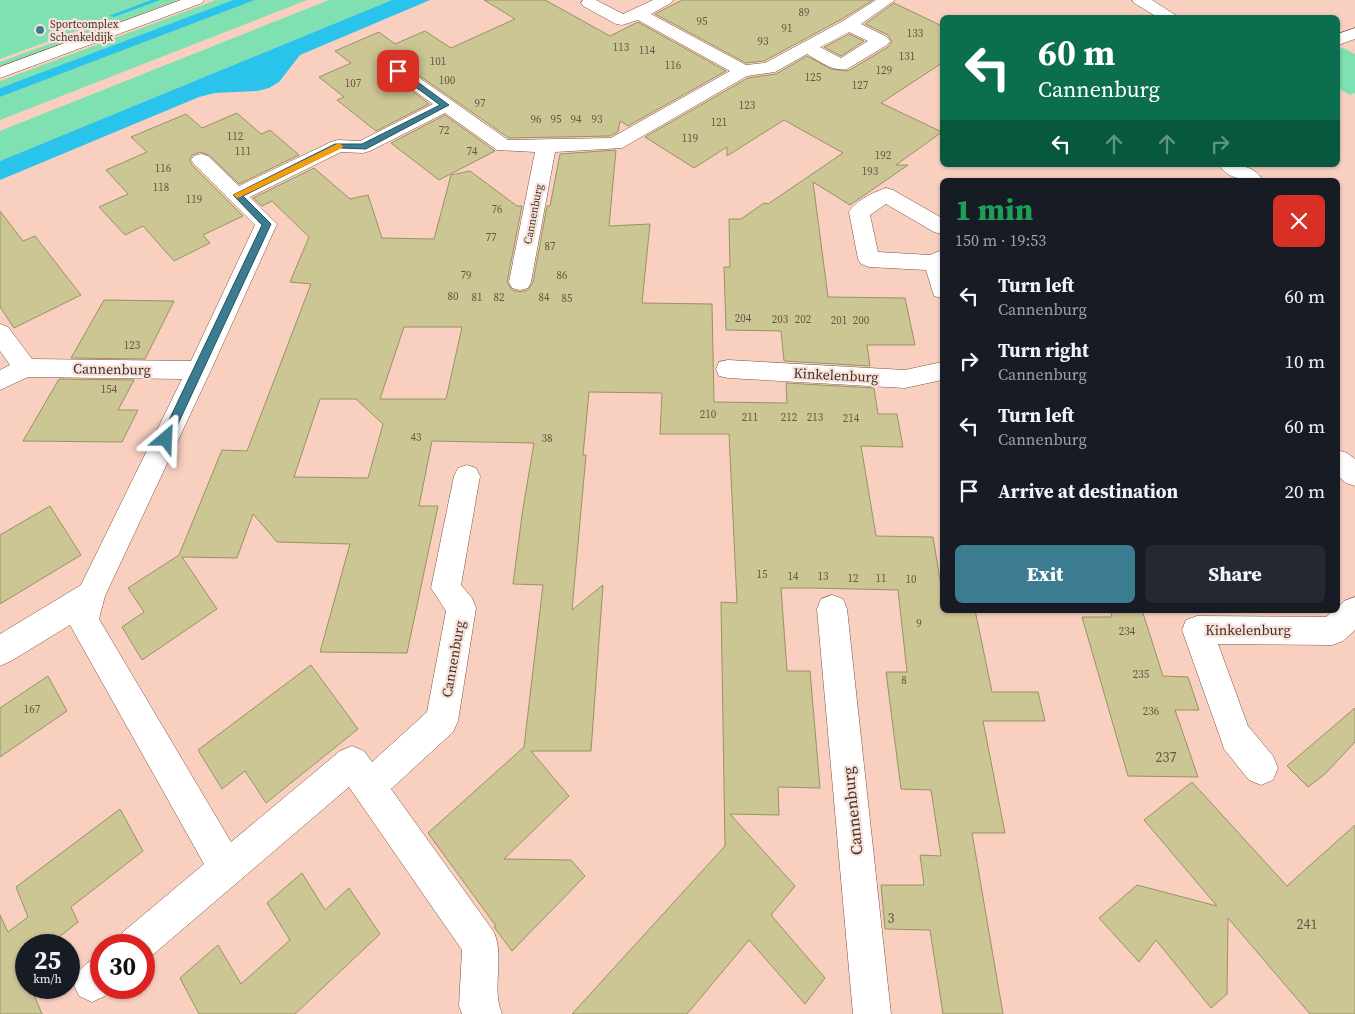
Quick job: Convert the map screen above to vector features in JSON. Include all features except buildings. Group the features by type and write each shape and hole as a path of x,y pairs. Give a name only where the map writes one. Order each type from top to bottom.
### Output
{"street":[{"path":"0,73 196,0"},
{"path":"595,0 589,3 622,20 639,14 665,0"},
{"path":"398,71 504,146 615,144 743,71 769,68 808,48 887,0"},
{"path":"1140,0 1167,15"},
{"path":"639,14 743,71"},
{"path":"808,48 841,65 881,41 848,25"},
{"path":"1340,39 1355,32"},
{"path":"237,195 338,146 363,147 446,105"},
{"name":"Cannenburg","path":"520,282 546,146"},
{"path":"201,160 266,224 199,370 91,595 83,621 226,868"},
{"path":"1232,167 1250,178"},
{"path":"939,260 869,259 859,212 886,195 940,226"},
{"path":"0,333 25,368"},
{"name":"Cannenburg","path":"0,381 25,368 199,370"},
{"name":"Kinkelenburg","path":"728,369 905,379 940,371"},
{"path":"1340,463 1355,474"},
{"name":"Cannenburg","path":"369,787 442,721 461,608 446,588 467,476"},
{"path":"0,651 91,595"},
{"name":"Cannenburg","path":"832,609 872,1014"},
{"name":"Kinkelenburg","path":"1261,768 1236,737 1197,630 1332,631 1355,611"},
{"path":"149,934 352,763 481,945 478,1006 483,1014"}],"green space":[{"name":"Sportcomplex Schenkeldijk","path":"0,0 178,0 0,66 0,62 92,28 90,26 0,59"},
{"path":"216,0 233,0 0,88 0,81"},
{"path":"255,0 307,0 0,120 0,97"},
{"path":"329,0 392,0 0,161 0,131"},
{"path":"1343,48 1355,54 1355,93 1350,95 1340,89 1340,49"}],"water":[{"path":"233,0 255,0 0,97 0,88"},
{"path":"392,0 430,0 300,55 279,82 269,88 257,91 215,93 199,97 0,180 0,161"}],"waterway":[{"path":"112,16 157,0"}],"slow traffic":[{"path":"237,195 339,146"}],"place":[{"name":"Sportcomplex Schenkeldijk","path":"40,30"}],"route":[{"path":"166,439 266,224 237,195 338,146 363,147 446,105 398,71"}]}
